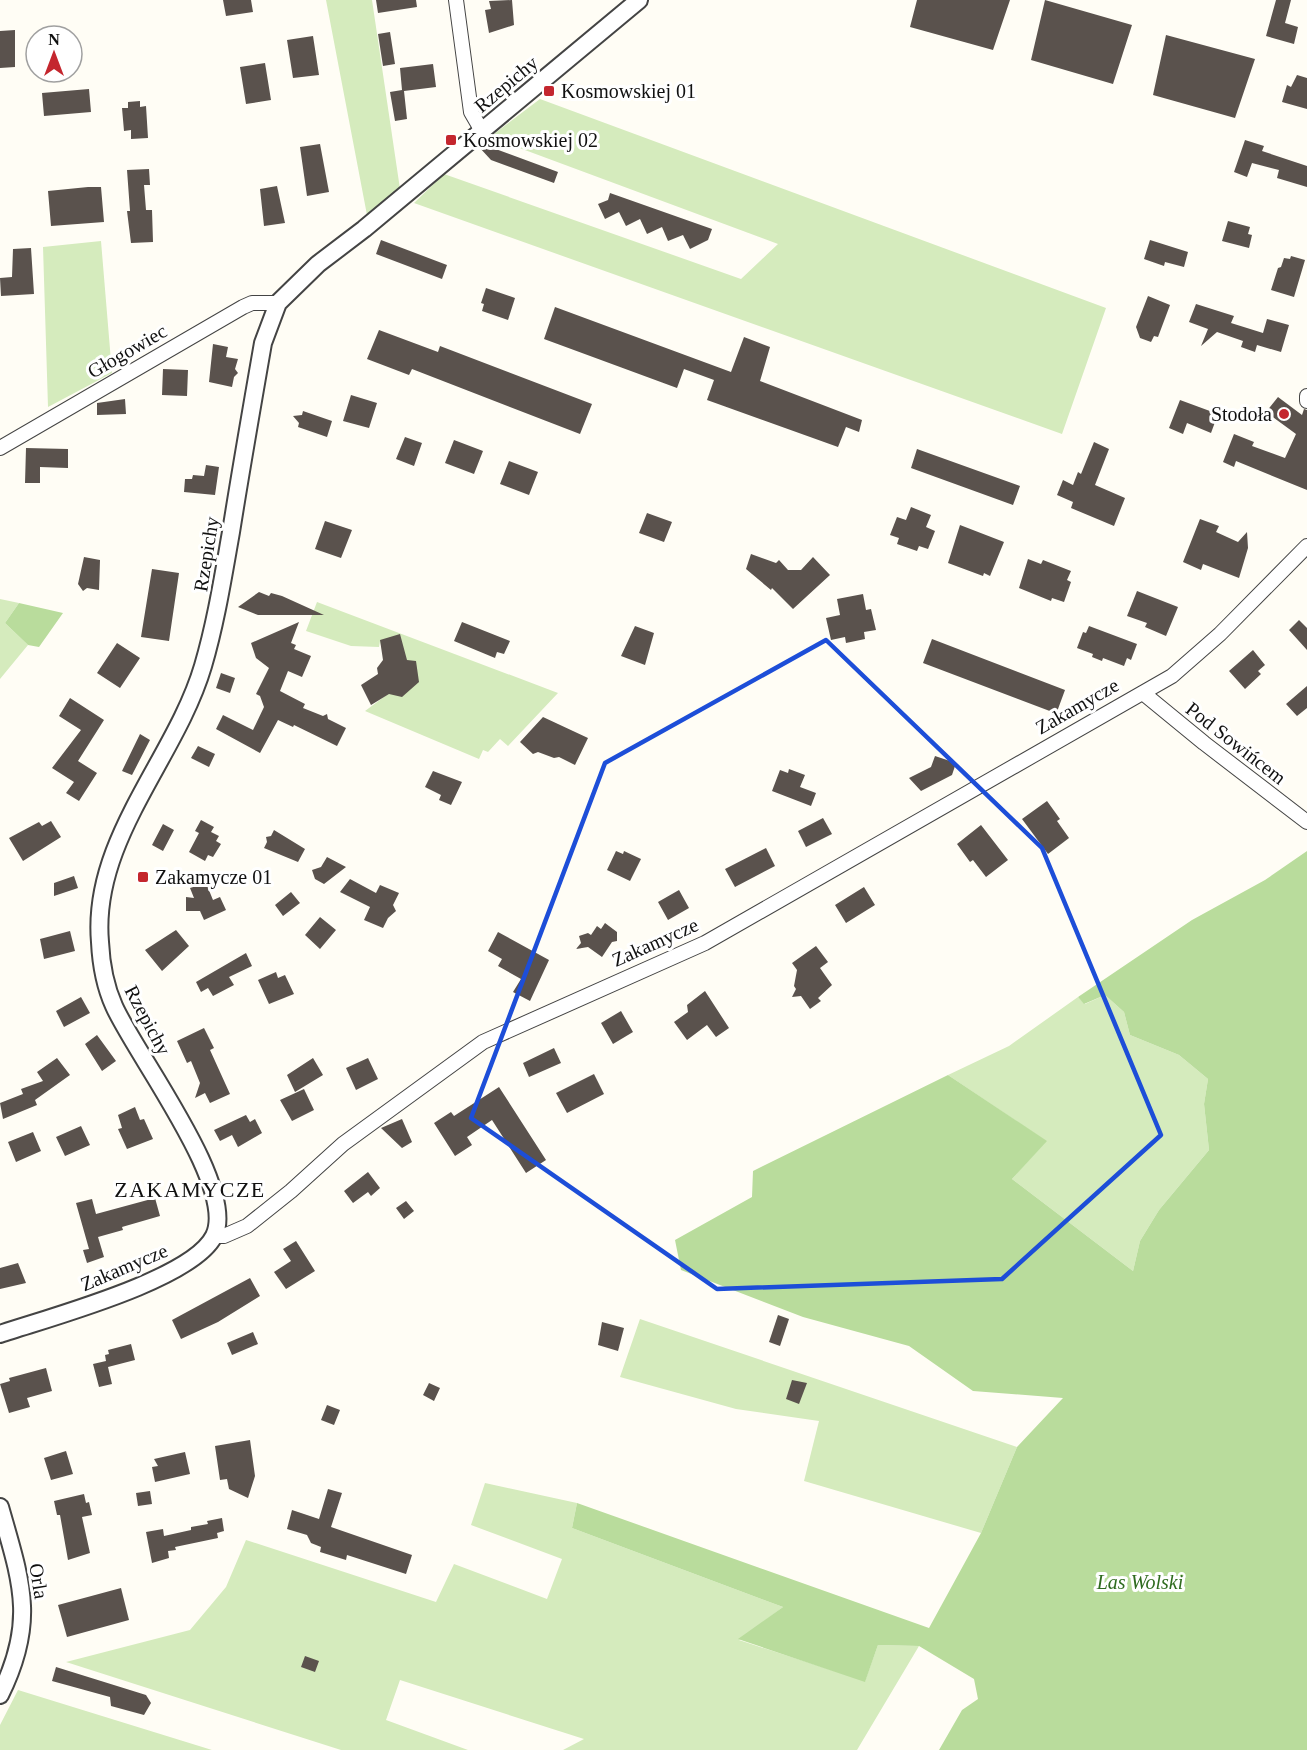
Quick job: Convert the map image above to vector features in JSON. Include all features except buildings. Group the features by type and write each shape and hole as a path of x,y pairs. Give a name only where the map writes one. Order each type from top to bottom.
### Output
{"street":[{"path":"456,0 471,112 482,132"},
{"name":"Rzepichy","path":"214,1236 217,1220 215,1199 209,1178 185,1131 114,1007 103,969 99,923 101,895 119,842 190,700 215,627 261,355 278,303 318,264 482,132 639,0"},
{"name":"Głogowiec","path":"0,448 243,307 252,303 278,303"},
{"path":"1307,396 1307,401"},
{"name":"Zakamycze","path":"0,1334 70,1313 172,1271 194,1258 214,1236 224,1236 247,1226 291,1191 343,1144 483,1042 705,944 1172,676 1220,634 1307,546"},
{"name":"Pod Sowińcem","path":"1143,693 1307,822"},
{"name":"Orla","path":"0,1507 21,1583 22,1608 17,1656 0,1695"}],"highlighted area":[{"path":"826,640 1042,848 1161,1135 1002,1279 717,1289 471,1118 605,763"}],"green space":[{"path":"326,0 372,0 400,189 367,215"},
{"path":"540,99 1106,308 1062,434 414,203 444,174 741,279 778,244 490,137"},
{"path":"101,241 112,373 48,407 43,247"},
{"path":"0,599 19,603 5,623 28,645 0,679"},
{"path":"317,602 558,693 508,746 500,739 488,752 483,750 479,759 365,711 392,691 380,641 379,647 351,646 306,631"},
{"path":"19,603 63,613 39,647 28,645 5,623"},
{"name":"Las Wolski","path":"1307,851 1307,1750 939,1750 962,1710 978,1699 974,1679 919,1646 878,1645 865,1682 738,1639 783,1607 572,1528 577,1503 929,1628 981,1533 1017,1447 1063,1398 973,1391 909,1346 803,1317 681,1270 675,1240 752,1197 753,1171 948,1075 1047,1141 1012,1179 1133,1271 1140,1241 1159,1210 1209,1150 1204,1104 1208,1079 1179,1055 1130,1035 1124,1012 1105,995 1084,1004 1078,997 1192,920 1265,880"},
{"path":"1105,995 1124,1012 1130,1035 1179,1055 1208,1079 1204,1104 1209,1150 1159,1210 1140,1241 1133,1271 1012,1179 1046,1141 948,1075 1009,1046 1078,997 1085,1004"},
{"path":"640,1319 1017,1447 981,1533 804,1481 819,1421 736,1409 620,1377"},
{"path":"485,1483 577,1503 572,1528 783,1607 739,1640 865,1681 878,1645 919,1646 857,1750 563,1750 584,1739 400,1680 386,1720 468,1750 341,1750 66,1662 190,1630 226,1587 246,1540 436,1602 454,1564 547,1599 562,1559 471,1525"},
{"path":"18,1690 212,1750 0,1750 0,1725"}],"place":[{"name":"Kosmowskiej 01","path":"549,91"},
{"name":"Kosmowskiej 02","path":"451,140"},
{"name":"Stodoła","path":"1284,414"},
{"name":"Zakamycze 01","path":"143,877"}],"district":[{"name":"ZAKAMYCZE","path":"190,1189"}]}
